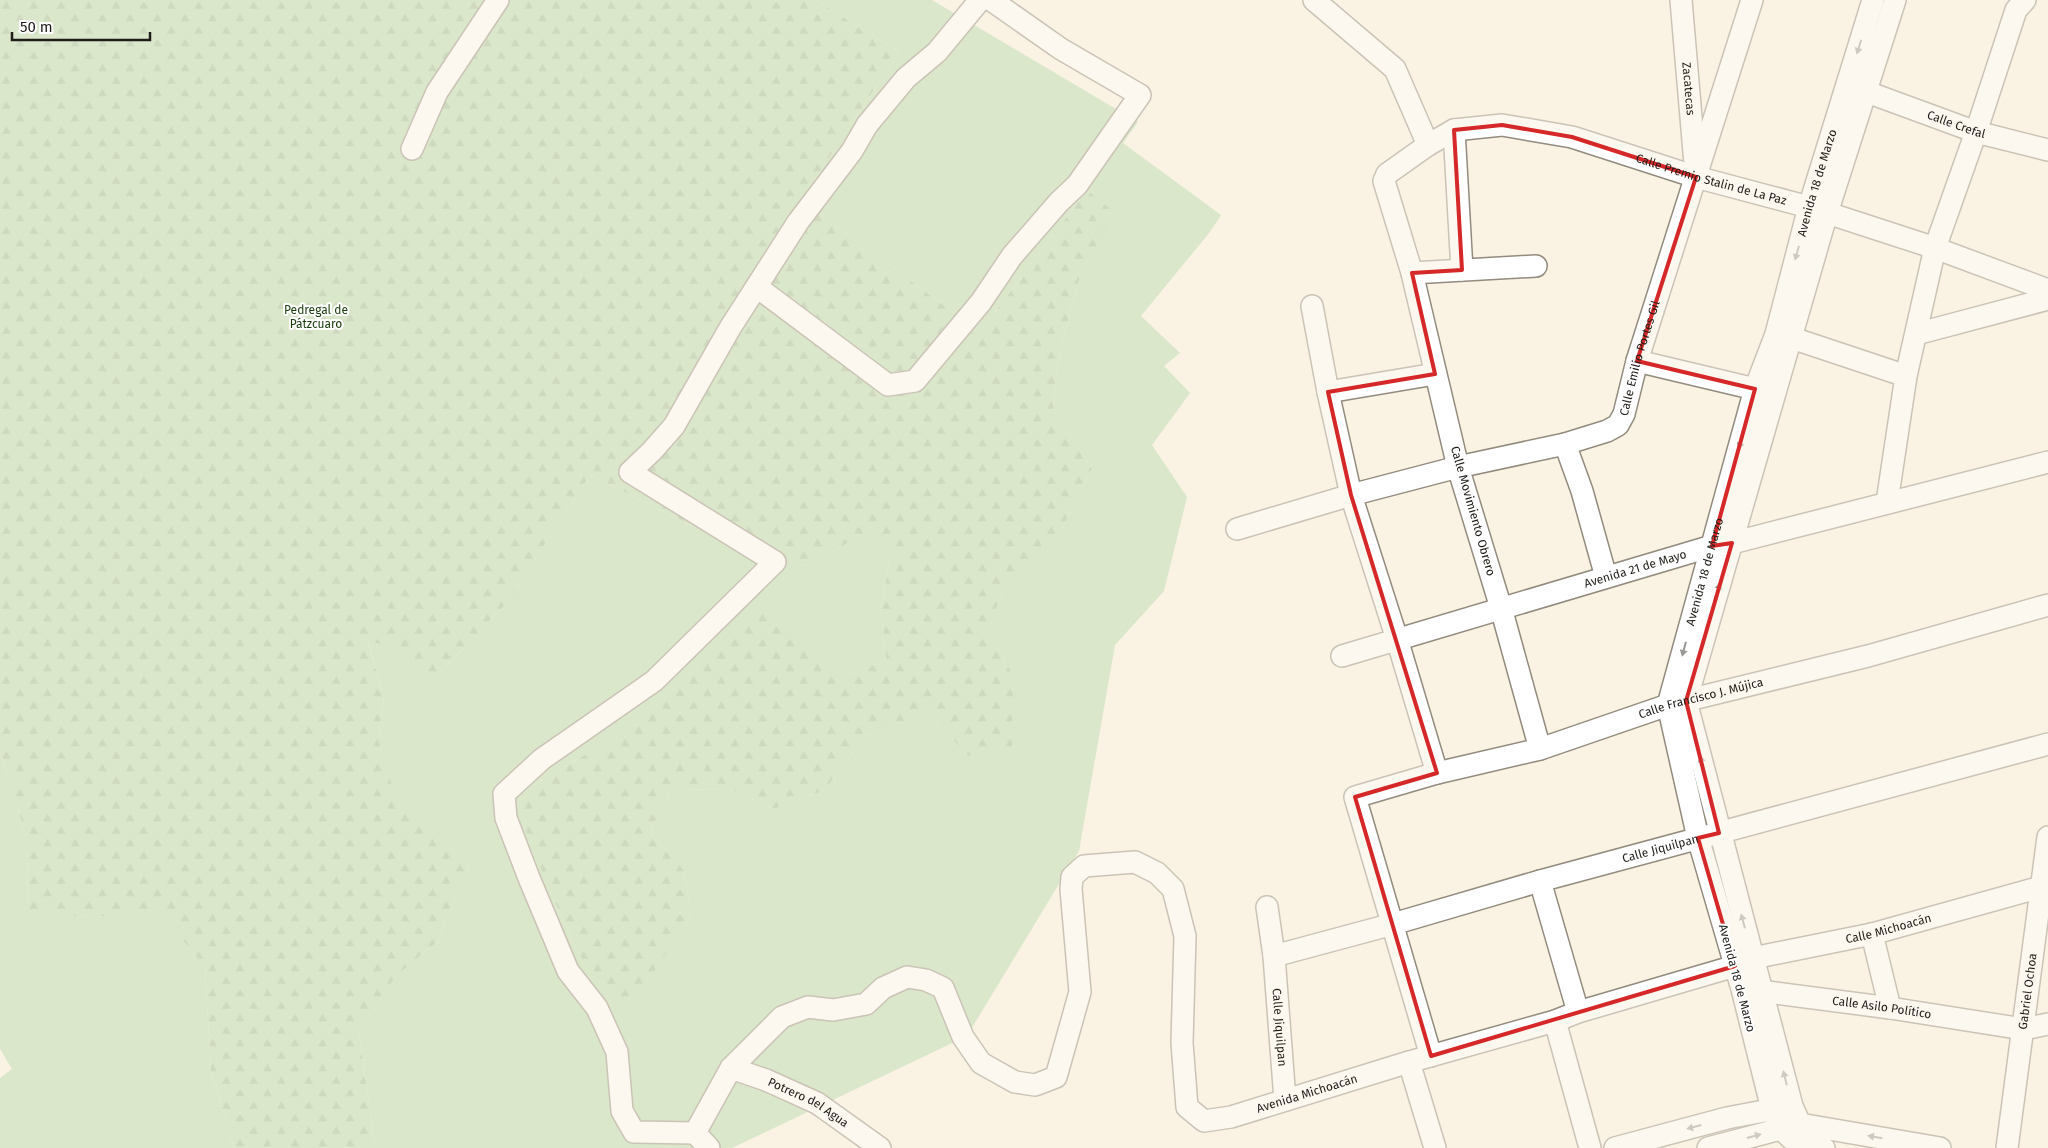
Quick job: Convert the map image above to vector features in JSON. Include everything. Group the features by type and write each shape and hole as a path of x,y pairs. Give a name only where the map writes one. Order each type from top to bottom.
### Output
{"street":[{"path":"412,149 437,92 498,0"},
{"path":"731,1068 702,1141 634,1132 622,1111 617,1052 597,1008 568,971 506,818 504,794 542,759 654,681 775,562 630,472 674,426 709,368 730,328 798,222 852,151 867,125 906,78 937,52 980,0"},
{"path":"757,287 888,385 915,381 981,302 1012,256 1059,202 1077,185 1140,95 1061,49 991,0"},
{"path":"1314,0 1395,69 1428,145"},
{"name":"Zacatecas","path":"1681,0 1696,177"},
{"name":"Calle Emilio Portes Gil","path":"1237,529 1458,466 1565,444 1607,431 1618,425 1624,414 1637,361 1752,0"},
{"name":"Avenida 18 de Marzo","path":"1792,1125 1763,992 1744,962 1698,838 1677,703 1758,416 1792,338 1818,210 1873,0"},
{"name":"Avenida 18 de Marzo","path":"1758,416 1755,390 1818,210 1867,92 1895,0"},
{"path":"1887,502 1906,376 1935,248 2019,3"},
{"name":"Calle Crefal","path":"1867,92 1976,132 2048,150"},
{"name":"Calle Premio Stalin de La Paz","path":"1384,181 1394,168 1454,130 1502,125 1572,137 1696,177 1818,210 1935,248 2048,290"},
{"path":"1454,130 1462,270"},
{"name":"Calle Movimiento Obrero","path":"1384,181 1412,272 1458,466 1501,608 1540,749"},
{"path":"1412,272 1536,266"},
{"path":"1916,334 2048,299"},
{"path":"1312,306 1328,392 1351,495 1437,773"},
{"path":"1792,338 1906,376"},
{"path":"1637,361 1755,390"},
{"path":"1328,392 1436,374"},
{"path":"1565,444 1582,491 1606,577"},
{"name":"Avenida 21 de Mayo","path":"1342,656 1722,544 2048,462"},
{"name":"Calle Francisco J. Mújica","path":"1393,924 1355,797 1437,773 1540,749 1677,703 1868,656 2048,605"},
{"name":"Avenida 18 de Marzo","path":"1677,703 1720,833 1744,962 1742,989 1772,1109"},
{"name":"Calle Jiquilpan","path":"1274,956 1540,881 2048,744"},
{"name":"Gabriel Ochoa","path":"2007,1148 2045,885 2048,837"},
{"name":"Avenida Michoacán","path":"731,1068 782,1017 808,1007 833,1010 866,1004 883,988 907,977 926,980 943,988 963,1037 981,1063 1015,1082 1035,1085 1056,1077 1080,992 1071,890 1072,877 1084,866 1135,862 1157,873 1173,889 1185,936 1182,1043 1187,1107 1204,1121 1231,1117 1409,1062 1555,1021 1578,1012 1744,962"},
{"path":"1540,881 1578,1012"},
{"name":"Calle Michoacán","path":"1744,962 1872,934 2045,885"},
{"name":"Calle Jiquilpan","path":"1267,907 1274,956 1285,1100"},
{"path":"1393,924 1432,1056"},
{"path":"1872,934 1890,1008"},
{"name":"Calle Asilo Político","path":"1742,989 1890,1008 2023,1030"},
{"path":"1555,1021 1590,1148"},
{"path":"2023,1030 2048,1024"},
{"path":"1409,1062 1434,1148"},
{"name":"Potrero del Agua","path":"731,1068 766,1080 817,1103 880,1148"},
{"path":"1615,1148 1727,1118 1772,1109 1824,1148"},
{"path":"1718,1147 1727,1118"},
{"path":"1718,1147 1792,1125 1850,1140 1940,1148"}],"highlighted area":[{"path":"1502,125 1572,137 1696,177 1637,361 1755,389 1712,546 1732,543 1686,701 1719,833 1698,838 1735,966 1431,1056 1355,797 1437,773 1351,495 1328,392 1435,374 1412,273 1462,270 1454,130"}],"green space":[{"name":"Pedregal de Pátzcuaro","path":"0,0 816,0 899,52 801,200 980,332 1087,190 1114,212 1080,276 1058,359 1053,409 1092,469 1053,547 1004,588 987,633 1013,674 1012,747 968,756 928,713 866,735 825,790 774,809 731,789 671,790 649,833 684,870 691,916 628,1011 579,955 549,889 522,821 525,790 634,726 763,602 847,676 886,660 881,608 891,552 865,533 807,566 733,546 590,475 506,604 427,686 393,645 368,642 384,697 378,739 395,795 469,866 437,942 396,976 359,1032 375,1148 234,1148 211,1071 205,967 158,910 96,917 27,914 28,842 0,752"},
{"path":"816,0 932,0 1138,122 1123,143 1221,215 1210,232 1141,316 1180,353 1164,366 1190,393 1152,445 1187,497 1164,591 1115,645 1079,851 967,1036 732,1148 375,1148 359,1032 396,976 437,942 469,866 395,796 378,739 384,697 368,641 393,645 427,686 506,604 590,475 733,546 807,566 865,533 891,552 881,608 886,660 847,676 763,603 634,726 525,790 549,889 579,955 628,1010 691,916 684,870 649,833 671,790 731,789 774,809 825,790 866,735 928,713 968,756 1013,674 987,633 1004,588 1053,547 1092,469 1053,409 1058,359 1080,276 1113,212 1087,190 980,332 801,200 899,52"},
{"path":"0,752 28,842 27,913 96,917 158,909 205,967 211,1071 234,1148 0,1148 0,1078 12,1069 0,1049"}]}
